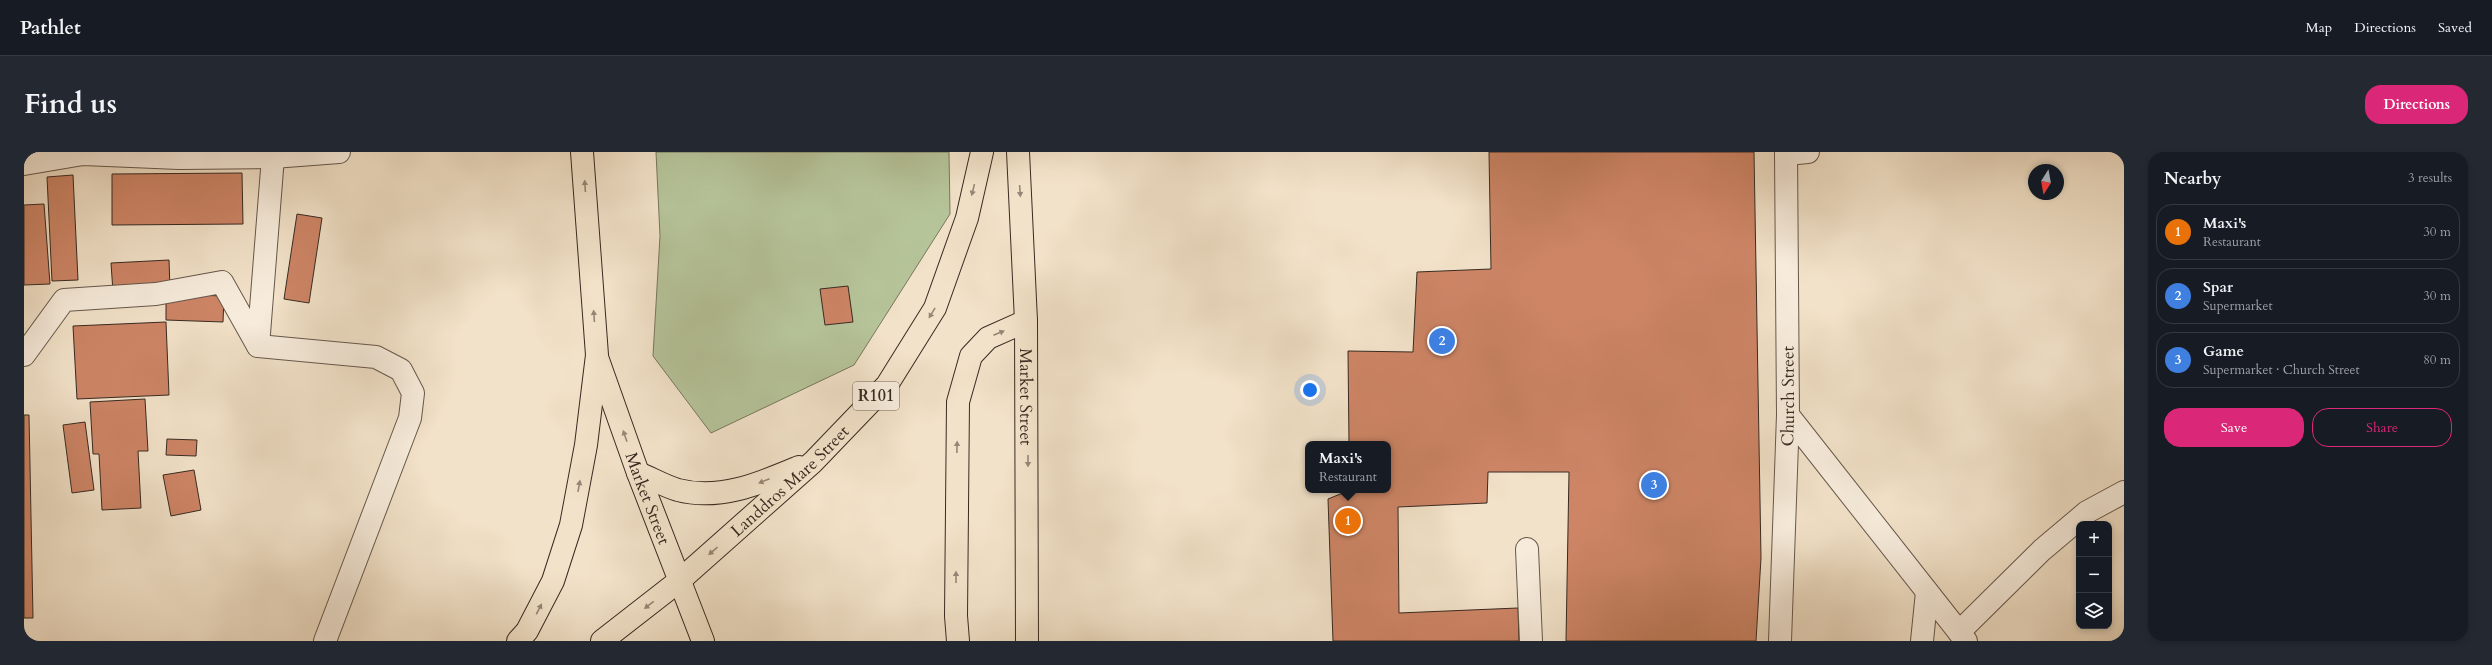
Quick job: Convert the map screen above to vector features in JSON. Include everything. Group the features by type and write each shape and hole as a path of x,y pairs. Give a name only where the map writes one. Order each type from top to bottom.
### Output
{"main road":[{"path":"518,641 527,631 553,581 571,525 586,445 597,355 582,152"},
{"name":"Landdros Mare Street","path":"602,641 679,581 813,462 887,385 935,308 966,218 982,152"},
{"name":"Market Street","path":"1018,152 1026,321 1027,641"},
{"path":"958,641 956,616 958,402 971,356 988,338 1026,321"},
{"name":"Market Street","path":"597,355 638,473 703,641"},
{"path":"638,473 678,490 711,494 754,486 813,462"}],"street":[{"path":"24,164 83,154 178,158 273,157 339,152"},
{"path":"1786,153 1808,152"},
{"name":"Church Street","path":"1780,641 1788,415 1786,153"},
{"path":"258,346 273,157"},
{"path":"24,355 64,300 156,294 222,282 258,346"},
{"path":"258,346 376,357 401,370 413,393 410,418 325,641"},
{"path":"1788,415 1962,636 2042,550 2082,517 2124,492"},
{"path":"1527,549 1531,641"},
{"path":"1922,641 1927,592"}],"green space":[{"path":"656,152 949,152 950,214 854,365 711,433 653,356 660,236"}],"building":[{"path":"1489,152 1754,152 1761,558 1756,641 1566,641 1569,472 1488,472 1487,503 1398,507 1399,613 1518,608 1519,641 1333,641 1328,499 1343,493 1391,493 1391,441 1349,441 1348,351 1413,352 1417,272 1491,269"},
{"path":"242,173 243,224 112,225 112,174"},
{"path":"73,175 78,280 52,281 47,177"},
{"path":"44,204 50,284 24,285 24,205"},
{"path":"297,214 322,218 309,303 284,299"},
{"path":"169,260 170,289 113,292 111,263"},
{"path":"848,286 853,322 825,325 820,289"},
{"path":"166,294 224,296 223,322 166,320"},
{"path":"166,322 169,395 77,399 73,326"},
{"path":"145,399 148,451 138,451 141,508 102,510 99,454 93,454 90,402"},
{"path":"24,415 29,415 33,618 24,618"},
{"path":"85,422 94,490 72,493 63,425"},
{"path":"167,439 197,440 196,456 166,455"},
{"path":"194,470 201,510 171,516 163,475"}],"place":[{"name":"Spar","path":"1442,341"},
{"name":"Game","path":"1654,485"},
{"name":"Maxi's","path":"1348,521"}]}
